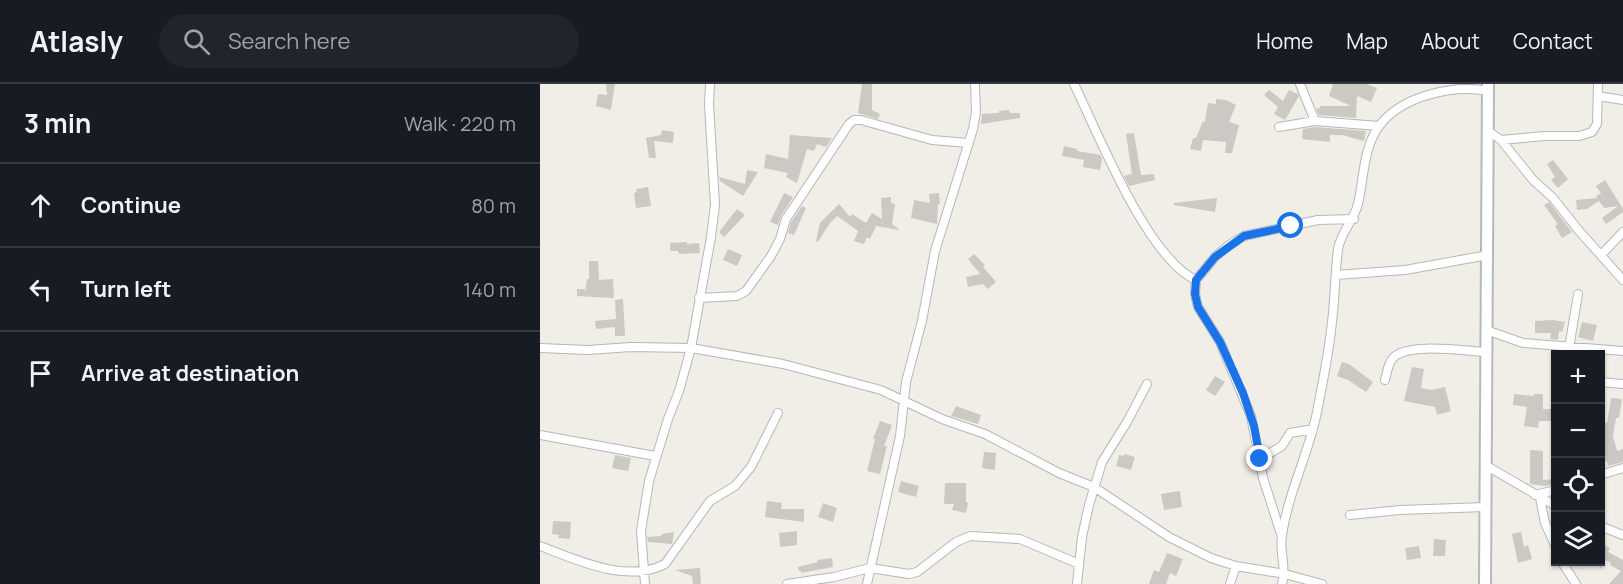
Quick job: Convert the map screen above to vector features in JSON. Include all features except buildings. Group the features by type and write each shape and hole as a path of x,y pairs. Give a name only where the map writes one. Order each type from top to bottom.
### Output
{"main road":[{"path":"1485,584 1488,88"}],"street":[{"path":"645,584 641,531 649,481 679,391 690,348 711,237 715,205 709,104 710,84"},
{"path":"867,584 900,436 906,382 922,321 935,250 969,143 976,112 975,84"},
{"path":"1074,84 1144,224 1156,243 1180,270 1196,280"},
{"path":"1300,84 1315,121"},
{"path":"1501,140 1579,136 1592,132 1597,124 1598,84"},
{"path":"1281,536 1313,429 1329,349 1338,247 1353,219 1368,149 1379,126 1400,107 1454,88 1488,88"},
{"path":"1598,96 1623,100"},
{"path":"699,298 742,295 771,255 786,219 849,124 854,120 932,140 969,143"},
{"path":"1279,127 1315,121 1379,126"},
{"path":"1488,131 1501,140 1522,167 1553,198 1623,280"},
{"path":"1282,584 1285,574 1281,536 1266,489 1254,426 1243,393 1220,342 1198,307 1195,294 1196,280 1215,257 1244,236 1318,220 1353,219"},
{"path":"1601,255 1623,232"},
{"path":"1336,275 1406,270 1488,255"},
{"path":"1569,350 1578,294"},
{"path":"1486,330 1523,344 1562,350"},
{"path":"540,348 578,350 631,347 690,348 783,364 881,390 942,419 985,434 1059,473 1094,488 1168,537 1210,558 1236,566 1285,574 1322,584"},
{"path":"1385,380 1391,360 1399,353 1421,348 1485,352"},
{"path":"1605,351 1623,351"},
{"path":"1605,382 1623,384"},
{"path":"1077,584 1084,526 1102,462 1147,384"},
{"path":"540,546 610,571 656,570 665,564 710,501 735,486 746,473 761,449 778,413"},
{"path":"1260,459 1282,446 1290,433 1313,429"},
{"path":"540,435 656,456"},
{"path":"1485,465 1551,503"},
{"path":"1605,473 1623,468"},
{"path":"1537,496 1551,492"},
{"path":"1537,496 1551,536"},
{"path":"1350,515 1400,510 1485,507"},
{"path":"1605,528 1623,535"},
{"path":"787,584 834,578 870,568 898,574 917,572 956,542 970,536 1020,538 1078,564"},
{"path":"1230,584 1236,566"},
{"path":"1565,566 1576,584"}],"route":[{"path":"1260,459 1254,426 1243,393 1220,342 1198,307 1195,294 1196,280 1215,257 1244,236 1291,226"}]}
